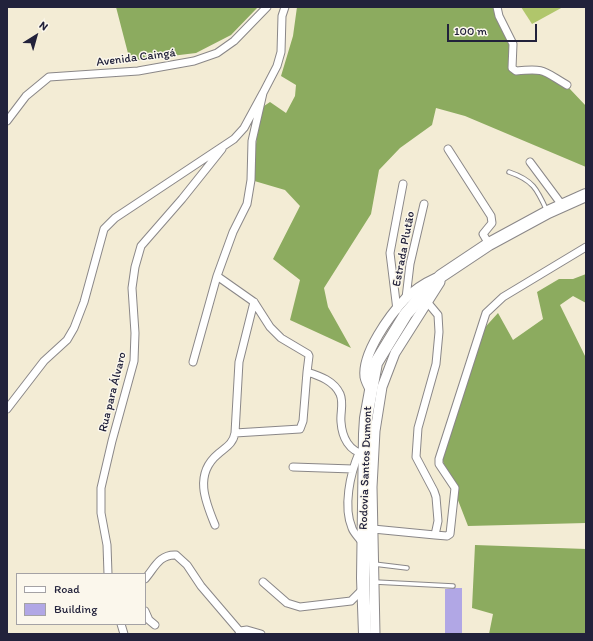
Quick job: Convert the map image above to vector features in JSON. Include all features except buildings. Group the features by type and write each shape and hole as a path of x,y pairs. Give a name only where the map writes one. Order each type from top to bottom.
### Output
{"highway":[{"name":"Rodovia Santos Dumont","path":"365,634 362,454 371,391 372,359 382,341 444,273 489,244 548,212 586,195"}],"street":[{"name":"Avenida Caingá","path":"7,121 26,96 49,77 138,71 194,61 217,53 234,41 267,7"},
{"path":"7,409 44,361 67,340 74,328 84,302 104,229 115,218 222,149 244,128 277,66 281,52 282,16 285,7"},
{"path":"497,7 499,16 513,44 512,68 516,71 532,69 548,72 567,85"},
{"path":"193,362 217,276 233,232 247,204 251,180 252,142 263,93"},
{"name":"Rua para Álvaro","path":"108,573 106,545 101,512 102,488 112,441 134,361 135,333 132,288 136,262 144,243 222,149"},
{"path":"448,149 491,216 492,223 483,234 489,244"},
{"path":"530,162 562,205"},
{"path":"397,310 390,253 403,184"},
{"name":"Estrada Plutão","path":"406,298 410,264 424,204"},
{"path":"373,529 447,536 450,534 455,488 439,464 486,313 503,297 586,247"},
{"path":"395,352 382,341 397,310 406,298 420,286 444,273"},
{"path":"375,634 372,487 375,431 382,387 395,352 428,303 444,273"},
{"path":"217,276 254,302 275,332 309,356 303,421 300,429 235,433"},
{"path":"215,525 203,490 203,478 205,470 211,460 232,442 235,433 239,362 254,302"},
{"path":"428,303 438,315 436,364 418,428 416,457 436,497 438,521 435,535"},
{"path":"372,359 390,365"},
{"path":"263,582 287,603 300,607 350,601 363,583 362,542 352,530 349,512 353,469 362,454 350,448 343,433 341,422 342,400 340,393 323,377 307,372"},
{"path":"293,467 353,469"},
{"path":"146,578 156,563 166,556 176,555 184,561 213,602 240,633 247,630 261,634"},
{"path":"146,613 149,620 155,625"}],"lane":[{"path":"509,172 528,179 539,193 548,212"},
{"path":"374,564 407,568"},
{"path":"375,582 453,586"}],"green space":[{"path":"116,7 258,7 231,35 196,53 130,61"},
{"path":"297,7 494,7 511,46 516,73 541,71 561,85 569,88 586,106 586,167 465,116 436,108 432,125 400,148 379,170 371,214 324,288 328,307 351,348 290,320 300,280 273,259 300,206 285,190 251,180 261,108 270,102 286,113 295,96 296,85 281,76 293,36"},
{"path":"521,7 563,7 532,24"},
{"path":"586,274 586,303 573,296 560,305 586,358 586,523 468,526 442,459 479,334 498,313 513,340 543,319 537,292 559,279 573,279"},
{"path":"475,545 586,549 586,634 489,634 493,614 472,608"}]}
